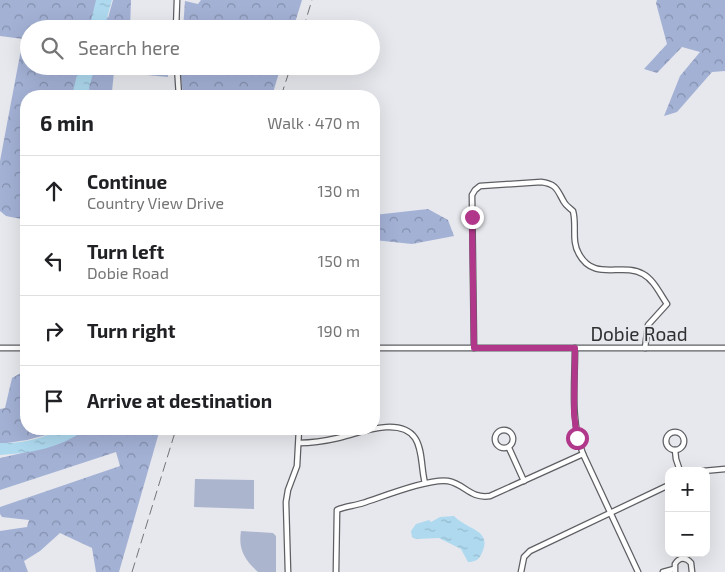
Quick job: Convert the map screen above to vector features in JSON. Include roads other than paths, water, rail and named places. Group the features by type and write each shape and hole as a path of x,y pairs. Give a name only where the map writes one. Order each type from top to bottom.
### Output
{"street":[{"path":"176,0 176,20"},
{"path":"178,75 179,90"},
{"path":"474,348 472,194 480,186 541,182 548,183 558,189 565,204 573,211 576,246 584,261 600,270 634,270 640,272 649,279 667,304 648,325 645,348"},
{"path":"0,348 20,348"},
{"name":"Dobie Road","path":"380,348 725,348"},
{"path":"575,348 574,413 577,438 638,572"},
{"path":"380,429 387,427 403,429 415,438 425,483"},
{"path":"501,430 507,430 513,437 513,443 508,448 500,448 496,443 496,434 501,430"},
{"path":"675,432 681,434 684,442 681,448 675,450 670,449 666,441 669,434 675,432"},
{"path":"288,572 286,502 296,466 299,435"},
{"path":"299,442 330,440 352,435"},
{"path":"508,448 524,481"},
{"path":"675,450 679,467"},
{"path":"336,572 337,510 440,480 451,481 475,495 482,497 490,496 583,454"},
{"path":"710,470 725,469"},
{"path":"521,572 524,557 530,550 665,487"},
{"path":"663,572 674,570 678,560 685,559 691,563 692,572"}],"water":[{"path":"96,0 112,0 106,20 91,20"},
{"path":"77,75 93,75 90,90 73,90"},
{"path":"47,435 76,435 66,441 45,448 23,453 0,455 0,443 32,440"},
{"path":"454,516 478,532 484,540 481,555 473,562 468,562 461,549 439,538 416,539 412,537 411,531 416,524 429,520 431,522 440,517"}],"railway":[{"path":"306,20 312,0"},
{"path":"283,90 288,75"},
{"path":"132,572 174,435"}]}
